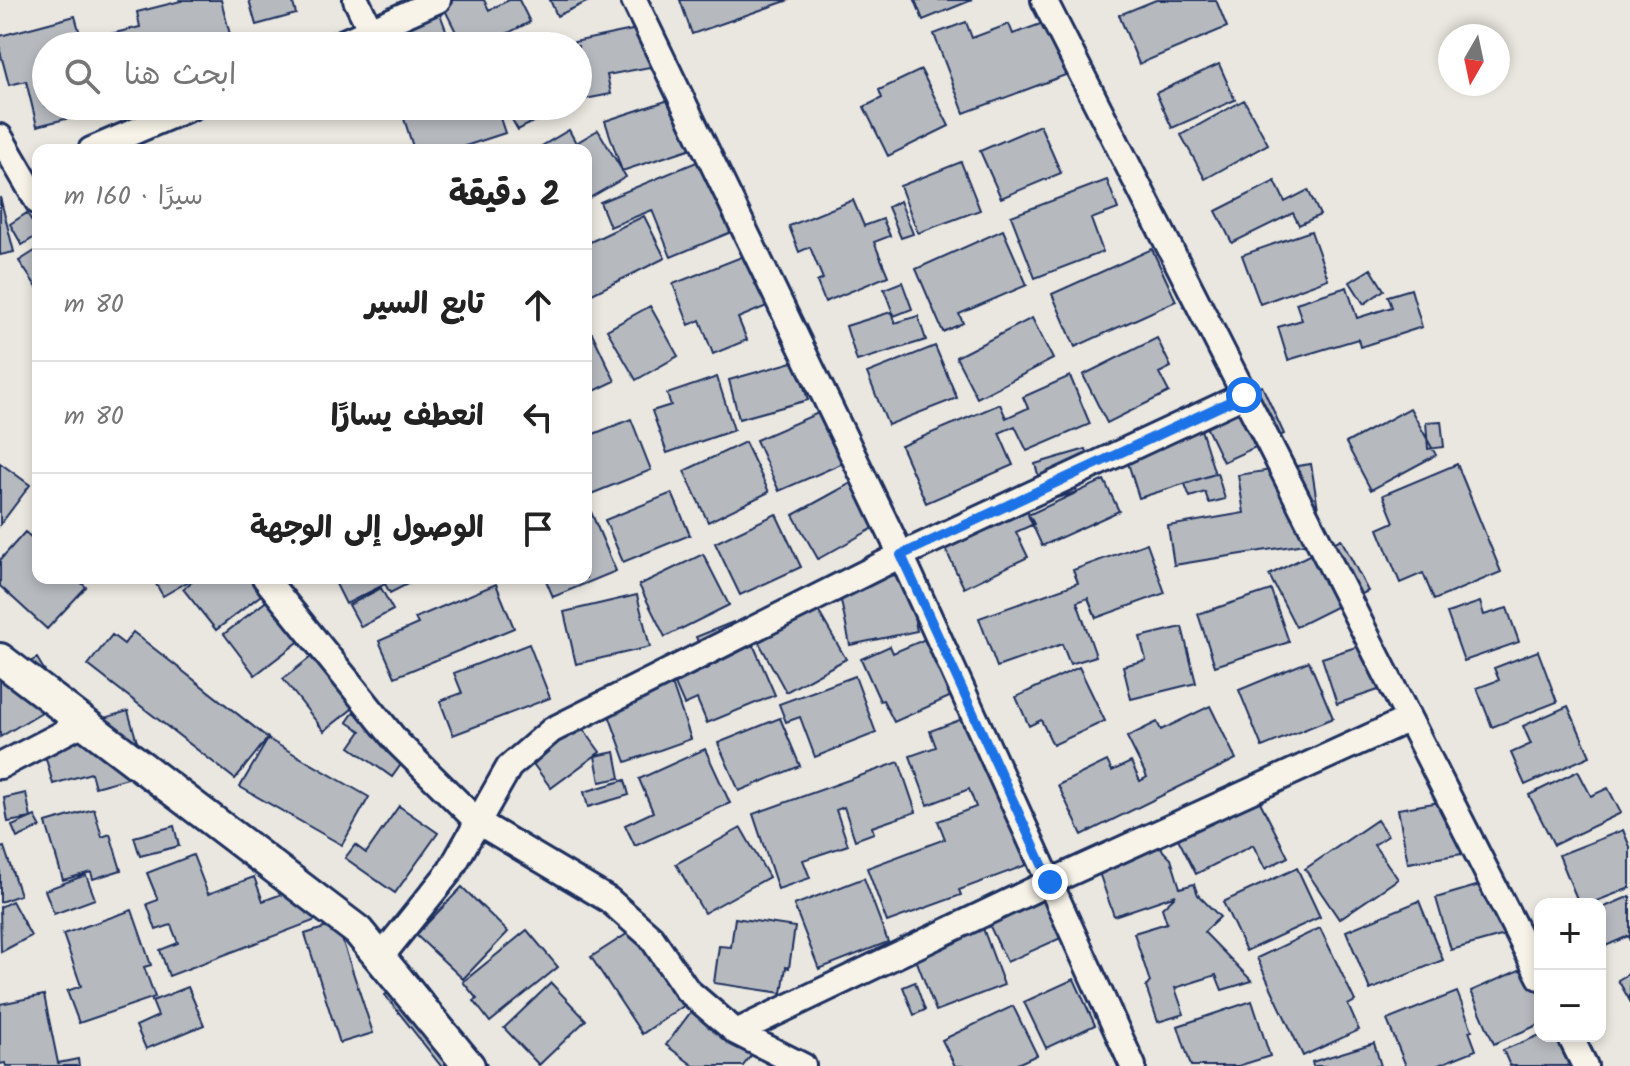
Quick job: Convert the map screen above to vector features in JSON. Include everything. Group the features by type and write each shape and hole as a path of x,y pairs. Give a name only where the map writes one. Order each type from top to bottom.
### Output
{"street":[{"path":"356,0 371,31 438,0"},
{"path":"634,0 901,555 1133,1066"},
{"path":"1044,0 1536,970"},
{"path":"105,144 161,120"},
{"path":"0,137 32,175"},
{"path":"380,958 450,871 509,767 552,730 901,555 1244,395"},
{"path":"270,584 398,743 478,822 609,900 651,937 687,990 736,1032 803,1066"},
{"path":"0,659 358,931 469,1066"},
{"path":"736,1032 1050,882 1409,719"},
{"path":"0,766 83,723"},
{"path":"1573,1042 1585,1066"}],"building":[{"path":"221,0 229,32 119,32 140,27 137,12 181,1"},
{"path":"249,0 292,0 296,14 256,25"},
{"path":"450,0 484,0 489,10 509,0 519,0 530,22 510,32 456,32 442,4"},
{"path":"550,0 591,0 557,16"},
{"path":"680,0 789,0 692,34"},
{"path":"915,0 972,0 923,20"},
{"path":"1156,0 1216,0 1227,27 1139,64 1119,15"},
{"path":"440,14 447,32 389,32"},
{"path":"75,16 79,32 32,32 32,106 26,81 9,85 0,51 0,36"},
{"path":"1060,17 1079,70 964,113 934,34 966,22 972,38 1009,24 1013,34"},
{"path":"642,28 650,67 607,75 611,94 592,98 592,38"},
{"path":"1219,64 1235,100 1172,128 1156,93"},
{"path":"921,70 949,126 888,156 864,107 882,98 879,90"},
{"path":"678,97 695,147 622,171 605,121"},
{"path":"1244,100 1268,144 1205,179 1181,135"},
{"path":"36,120 61,120 37,126"},
{"path":"404,120 501,120 505,133 471,144 412,144"},
{"path":"512,120 537,120 518,130"},
{"path":"1040,125 1061,173 1001,198 980,151"},
{"path":"569,130 576,143 598,130 626,177 592,197 592,144 545,144"},
{"path":"699,161 724,219 740,211 746,226 671,257 652,210 610,227 600,202"},
{"path":"961,162 980,210 918,233 900,186"},
{"path":"1107,180 1118,209 1091,219 1103,252 1035,278 1011,216"},
{"path":"1275,181 1285,202 1308,190 1320,215 1299,225 1293,213 1232,243 1216,211"},
{"path":"0,197 14,252 0,255"},
{"path":"853,200 864,226 883,219 890,236 874,242 888,276 825,302 817,282 823,279 810,247 799,252 789,226"},
{"path":"900,201 913,234 901,238 888,207"},
{"path":"27,213 32,221 32,239 22,245 10,224"},
{"path":"644,216 665,258 592,294 592,241"},
{"path":"1003,230 1027,285 959,314 963,323 943,332 916,269"},
{"path":"1311,231 1328,279 1260,304 1242,255"},
{"path":"1152,249 1176,301 1075,347 1052,294"},
{"path":"754,252 774,303 738,318 747,340 713,354 700,320 689,325 673,284"},
{"path":"32,253 32,280 19,261"},
{"path":"1371,269 1384,290 1364,304 1350,282"},
{"path":"902,282 912,309 894,316 884,289"},
{"path":"1347,287 1357,318 1392,307 1388,296 1411,289 1422,327 1360,347 1358,339 1288,360 1278,327 1302,320 1296,303"},
{"path":"650,306 678,356 636,380 607,330"},
{"path":"891,312 895,323 918,316 926,340 857,361 846,326"},
{"path":"1032,318 1053,359 977,398 956,357"},
{"path":"592,333 615,381 592,392"},
{"path":"1157,338 1171,367 1159,373 1169,392 1107,423 1083,375"},
{"path":"935,346 957,398 888,425 867,373"},
{"path":"796,361 808,400 739,419 729,380"},
{"path":"1070,376 1090,424 1027,451 1015,426 999,433 1013,465 926,503 901,446 1000,404 1006,418 1028,408 1023,397"},
{"path":"717,377 734,430 667,453 652,411 671,405 667,394"},
{"path":"1262,386 1284,434 1223,462 1200,414"},
{"path":"1410,408 1436,455 1371,490 1346,443"},
{"path":"825,410 848,461 779,491 756,440"},
{"path":"631,419 651,470 592,494 592,435"},
{"path":"1441,421 1444,447 1428,449 1426,422"},
{"path":"1199,423 1215,474 1139,498 1123,447"},
{"path":"745,442 769,492 708,522 684,471"},
{"path":"1086,449 1094,475 1074,481 1077,492 1046,501 1035,464"},
{"path":"0,463 30,485 0,525"},
{"path":"1311,464 1323,541 1174,565 1168,526 1244,513 1238,475"},
{"path":"1457,464 1501,572 1434,600 1423,573 1400,583 1378,529 1394,522 1383,495"},
{"path":"1217,473 1225,499 1209,503 1205,492 1190,497 1185,484"},
{"path":"864,476 879,525 818,559 793,515"},
{"path":"1104,480 1119,511 1042,546 1028,515"},
{"path":"672,493 690,535 623,562 605,520"},
{"path":"1021,499 1034,524 1016,532 1028,557 964,588 940,538"},
{"path":"592,514 616,571 592,581"},
{"path":"776,514 801,567 740,595 715,543"},
{"path":"25,532 32,538 32,584 83,584 86,587 47,629 0,586 0,560"},
{"path":"1341,539 1368,591 1296,627 1269,575"},
{"path":"1147,543 1165,593 1096,618 1088,598 1077,602 1096,656 1070,664 1062,644 997,667 979,618 1078,583 1073,570"},
{"path":"703,554 729,605 665,637 639,585"},
{"path":"905,573 917,631 850,645 838,586"},
{"path":"156,584 184,584 163,596"},
{"path":"189,584 267,584 270,588 216,630 183,589"},
{"path":"336,584 385,584 346,604"},
{"path":"385,584 407,584 390,593"},
{"path":"496,584 514,628 395,677 379,641 418,624 415,618"},
{"path":"548,584 584,584 553,597"},
{"path":"381,588 393,610 361,627 349,605"},
{"path":"1271,590 1289,642 1215,666 1198,614"},
{"path":"278,592 310,633 255,675 224,634"},
{"path":"637,595 650,647 576,664 564,612"},
{"path":"1480,602 1484,615 1507,608 1519,642 1464,661 1447,613"},
{"path":"816,607 846,659 786,692 757,639"},
{"path":"733,622 743,648 753,644 775,695 707,723 697,699 684,705 674,682 709,668 696,637"},
{"path":"1182,627 1196,683 1131,699 1123,666 1146,660 1140,637"},
{"path":"133,632 268,738 235,779 88,665 112,635 124,644"},
{"path":"930,637 956,694 894,722 883,700 880,701 861,659 890,646 893,653"},
{"path":"1381,639 1396,684 1337,704 1322,658"},
{"path":"529,644 550,698 453,735 440,701 462,693 454,673"},
{"path":"325,646 366,698 324,731 283,679"},
{"path":"0,647 14,671 37,658 62,700 0,737"},
{"path":"1538,651 1557,702 1492,727 1477,688 1499,680 1494,668"},
{"path":"1309,661 1333,718 1262,747 1239,690"},
{"path":"1079,667 1105,721 1053,745 1041,720 1029,726 1016,697"},
{"path":"855,676 876,733 815,757 800,717 786,722 779,704"},
{"path":"671,681 691,739 626,762 605,704"},
{"path":"361,702 417,742 392,777 350,747 361,731 347,722"},
{"path":"1210,706 1236,759 1082,835 1058,785 1107,761 1112,771 1131,762 1140,781 1147,777 1127,737 1157,722 1161,730"},
{"path":"1568,706 1590,756 1525,785 1511,753 1531,744 1523,726"},
{"path":"128,711 146,773 95,787 91,773 53,784 40,737"},
{"path":"973,715 1029,864 959,890 961,895 887,922 867,868 945,839 938,821 976,807 969,789 928,805 910,756 936,747 930,731"},
{"path":"780,718 800,766 739,791 718,743"},
{"path":"577,720 600,752 551,788 528,757"},
{"path":"268,739 369,797 342,845 240,787"},
{"path":"705,749 730,803 635,846 625,825 653,812 639,779"},
{"path":"615,752 620,778 600,782 595,756"},
{"path":"899,762 916,812 872,827 874,833 855,840 844,807 836,810 848,845 803,860 810,878 778,889 753,814"},
{"path":"1578,771 1591,796 1608,788 1621,813 1554,845 1529,795"},
{"path":"625,780 629,795 588,807 584,792"},
{"path":"1253,788 1288,857 1265,869 1253,845 1196,874 1173,829"},
{"path":"26,793 31,818 8,822 4,798"},
{"path":"1464,798 1474,852 1408,863 1398,809"},
{"path":"399,806 438,833 395,893 345,858 355,845 366,853"},
{"path":"94,809 102,837 110,834 121,870 93,879 91,872 63,880 46,823"},
{"path":"35,816 41,827 17,838 12,826"},
{"path":"1377,820 1388,836 1374,845 1398,879 1339,919 1305,869"},
{"path":"174,826 179,846 140,856 134,837"},
{"path":"741,828 769,877 704,913 676,864"},
{"path":"1623,830 1630,847 1630,888 1604,898 1577,898 1559,855"},
{"path":"1159,840 1163,851 1171,859 1180,888 1194,884 1198,895 1220,917 1204,932 1252,981 1222,990 1216,975 1175,988 1184,1014 1158,1022 1146,987 1150,982 1134,933 1167,923 1162,908 1176,895 1114,916 1095,861"},
{"path":"4,847 20,895 0,902 0,848"},
{"path":"193,855 208,894 254,877 263,901 298,888 307,911 325,904 329,915 169,976 160,950 178,943 171,925 156,930 147,904 158,900 147,873"},
{"path":"1297,868 1320,917 1246,951 1223,902"},
{"path":"86,875 95,899 54,914 45,890"},
{"path":"864,878 888,942 819,969 794,905"},
{"path":"1503,878 1519,931 1451,950 1436,898"},
{"path":"1049,884 1072,933 1007,962 984,914"},
{"path":"462,887 508,932 463,979 416,935"},
{"path":"1630,896 1630,941 1628,936 1606,946 1606,906"},
{"path":"12,901 31,936 1,952 0,907"},
{"path":"1419,901 1443,960 1370,990 1346,931"},
{"path":"132,910 151,965 144,967 155,997 79,1023 67,991 81,986 63,934"},
{"path":"735,918 795,927 782,993 714,983 719,946 731,947"},
{"path":"644,923 694,999 642,1034 591,957"},
{"path":"981,923 1004,985 936,1011 912,949"},
{"path":"337,924 373,1033 340,1043 305,934"},
{"path":"1320,928 1355,1001 1348,1005 1359,1030 1303,1056 1257,958"},
{"path":"527,930 558,967 490,1022 463,982"},
{"path":"1533,964 1534,1027 1494,1044 1471,991"},
{"path":"415,972 487,1064 485,1066 441,1066 385,995"},
{"path":"1630,973 1630,1001 1618,980"},
{"path":"1074,979 1095,1025 1046,1048 1024,1002"},
{"path":"915,982 925,1010 914,1015 903,987"},
{"path":"551,983 586,1020 539,1065 504,1028"},
{"path":"188,987 204,1025 146,1049 136,1026 158,1016 152,1001"},
{"path":"1457,992 1472,1030 1469,1031 1476,1050 1436,1066 1406,1066 1387,1020"},
{"path":"44,995 58,1063 78,1059 79,1066 0,1064 0,1004"},
{"path":"702,997 762,1041 743,1066 694,1066 666,1045"},
{"path":"1252,1001 1270,1056 1238,1066 1191,1066 1178,1026"},
{"path":"1013,1006 1037,1055 1013,1066 955,1066 942,1040"},
{"path":"1534,1037 1534,1042 1576,1042 1586,1066 1510,1066 1503,1050"},
{"path":"1374,1043 1381,1066 1313,1066 1312,1062"}],"route":[{"path":"1050,882 901,555 1244,395"}]}
